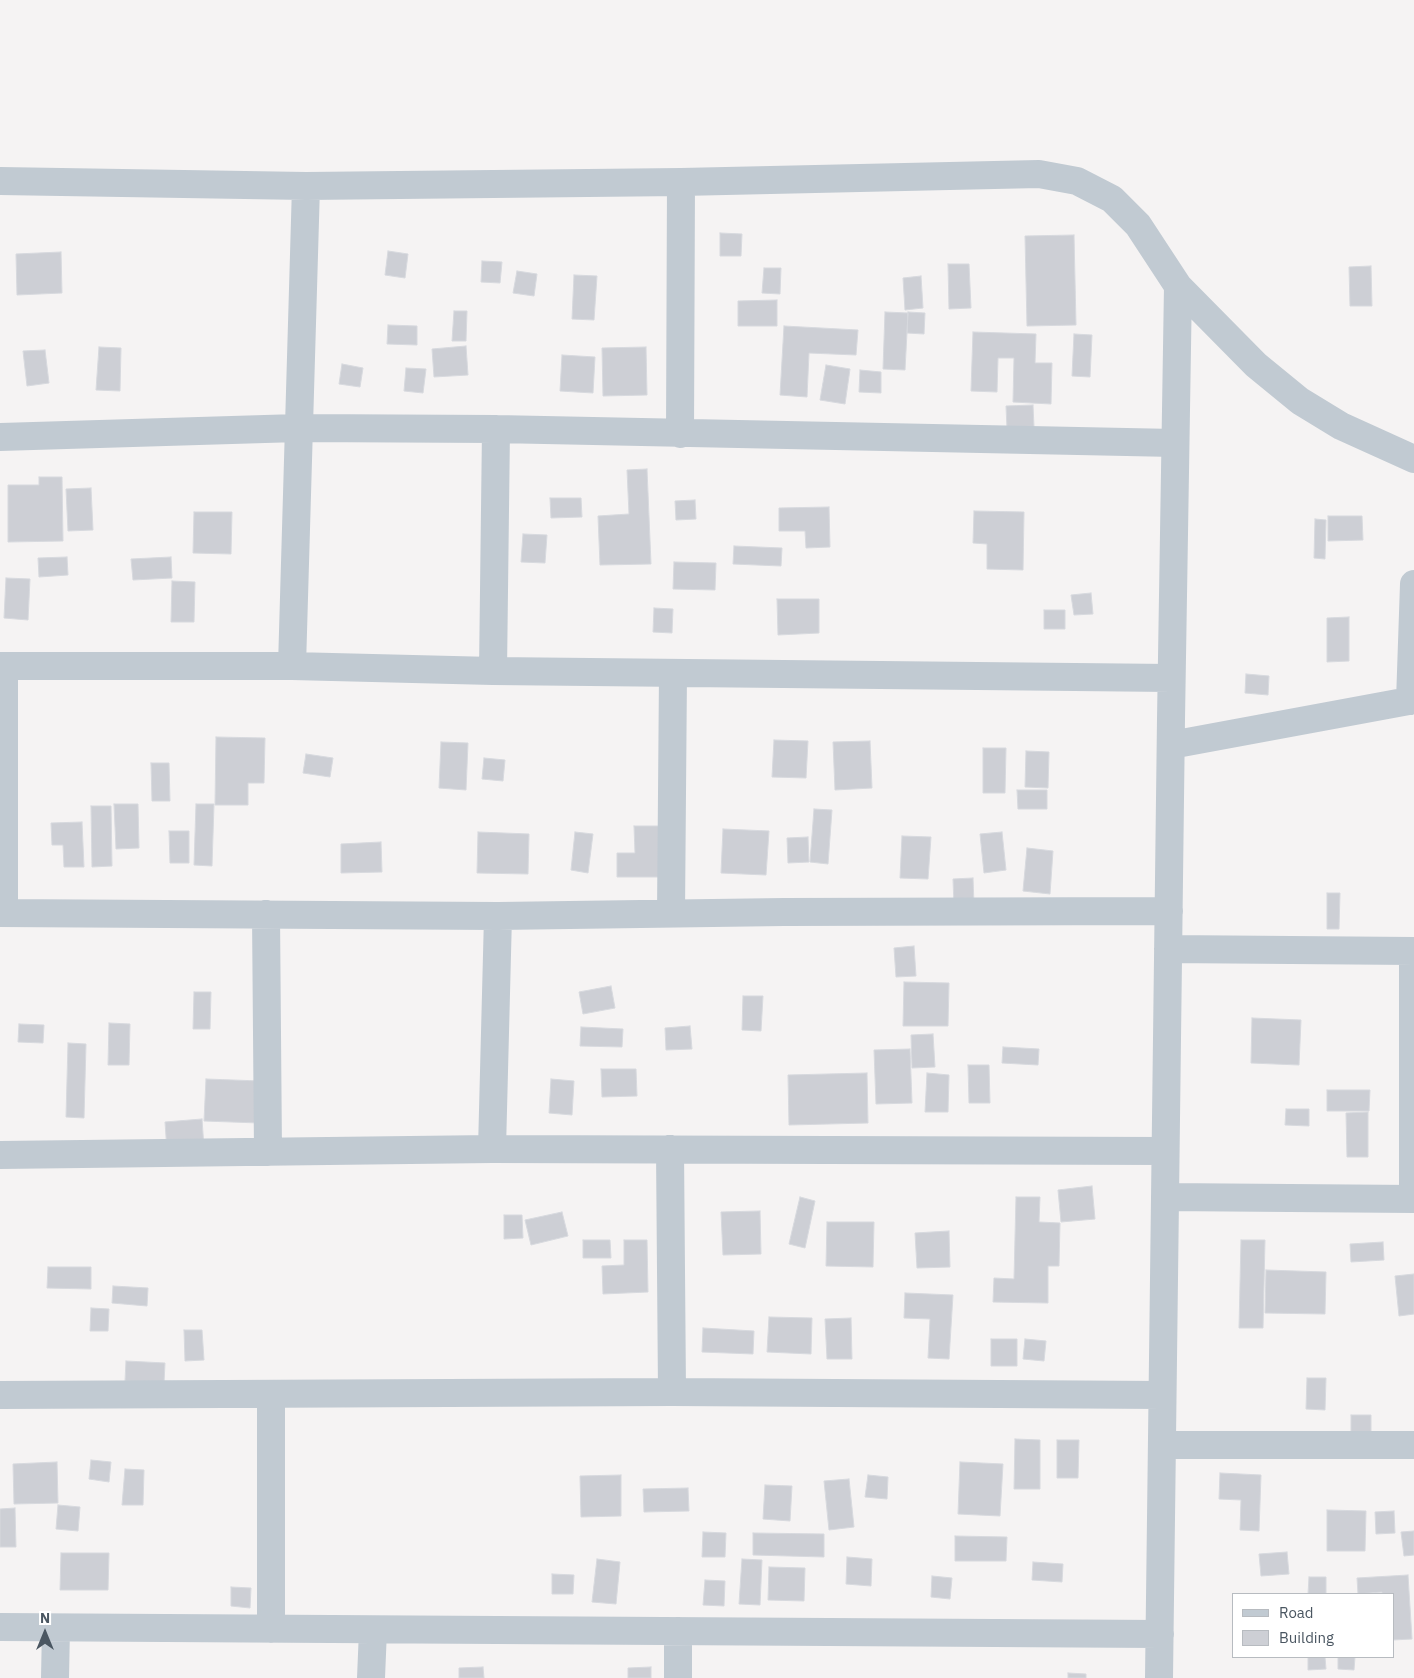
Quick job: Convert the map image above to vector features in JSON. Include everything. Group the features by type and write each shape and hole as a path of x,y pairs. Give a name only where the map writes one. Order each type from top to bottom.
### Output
{"street":[{"path":"0,180 306,186 682,182 1039,174 1077,181 1112,199 1138,225 1178,286 1256,365 1300,401 1341,426 1414,459"},
{"path":"680,434 682,182"},
{"path":"292,666 306,186"},
{"path":"1159,1678 1171,678 1178,286"},
{"path":"0,436 298,428 496,429 1175,443"},
{"path":"493,671 496,429"},
{"path":"1171,745 1412,701 1414,584"},
{"path":"1169,911 671,913 498,916 2,913 2,666 292,666 493,671 1171,678"},
{"path":"671,913 673,673"},
{"path":"266,914 268,1152"},
{"path":"492,1149 498,916"},
{"path":"1165,1197 1413,1200 1414,951 1168,949"},
{"path":"0,1156 492,1149 1165,1151"},
{"path":"670,1149 672,1392"},
{"path":"0,1395 672,1392 1162,1394"},
{"path":"271,1394 271,1629"},
{"path":"1163,1445 1414,1445"},
{"path":"0,1628 1160,1634"},
{"path":"56,1628 56,1678"},
{"path":"371,1678 373,1630"},
{"path":"678,1631 678,1678"}],"building":[{"path":"720,233 742,234 741,256 720,256"},
{"path":"1074,235 1076,325 1027,326 1025,236"},
{"path":"388,251 408,254 405,278 385,275"},
{"path":"61,252 62,293 17,295 16,254"},
{"path":"482,261 502,262 500,283 481,282"},
{"path":"948,264 969,264 971,308 949,309"},
{"path":"1371,266 1372,306 1350,306 1349,267"},
{"path":"764,268 781,268 780,294 762,293"},
{"path":"517,271 537,274 534,296 513,293"},
{"path":"574,275 597,276 594,320 572,319"},
{"path":"921,276 923,308 905,310 903,278"},
{"path":"777,300 777,326 738,326 738,301"},
{"path":"454,311 467,311 466,341 452,341"},
{"path":"885,312 908,313 905,370 883,369"},
{"path":"908,312 925,313 924,334 907,333"},
{"path":"388,325 417,326 417,345 387,344"},
{"path":"784,326 858,330 856,355 809,353 807,397 780,395"},
{"path":"973,332 1036,334 1035,363 1052,363 1051,404 1013,402 1014,358 998,358 997,392 971,391"},
{"path":"1074,334 1092,335 1090,377 1072,376"},
{"path":"466,346 468,375 434,377 432,349"},
{"path":"99,347 121,348 120,391 96,390"},
{"path":"646,347 647,395 603,396 602,348"},
{"path":"45,350 49,383 27,386 23,351"},
{"path":"562,355 595,357 593,393 560,391"},
{"path":"342,364 363,368 360,387 339,384"},
{"path":"826,365 850,369 845,404 820,400"},
{"path":"406,368 426,369 423,393 404,391"},
{"path":"860,370 881,372 881,393 859,392"},
{"path":"1033,405 1034,427 1007,429 1006,406"},
{"path":"647,469 651,564 600,565 598,516 629,514 627,470"},
{"path":"39,477 62,477 63,541 8,542 8,485 39,485"},
{"path":"91,488 93,530 68,531 66,489"},
{"path":"550,498 581,498 582,517 551,518"},
{"path":"695,500 696,519 676,520 675,501"},
{"path":"829,507 830,547 806,548 805,531 779,531 779,508"},
{"path":"974,511 1024,512 1023,570 987,569 987,544 973,543"},
{"path":"194,512 232,512 231,554 193,553"},
{"path":"1328,516 1362,516 1363,540 1328,541"},
{"path":"1315,519 1326,520 1325,559 1314,558"},
{"path":"523,534 547,535 545,563 521,562"},
{"path":"734,546 782,548 781,566 733,564"},
{"path":"67,557 68,575 39,577 38,558"},
{"path":"171,557 172,578 133,580 131,559"},
{"path":"674,562 716,563 715,590 673,589"},
{"path":"6,578 30,579 28,620 4,618"},
{"path":"172,581 195,582 194,622 171,622"},
{"path":"1091,593 1093,614 1074,615 1071,595"},
{"path":"777,599 819,599 819,633 778,635"},
{"path":"654,608 673,609 672,633 653,632"},
{"path":"1044,610 1065,610 1065,629 1044,629"},
{"path":"1349,617 1349,661 1327,662 1327,618"},
{"path":"1246,674 1269,676 1268,695 1245,693"},
{"path":"216,737 265,738 264,783 248,783 248,805 215,805"},
{"path":"774,740 808,741 806,778 772,777"},
{"path":"870,741 872,788 835,790 833,742"},
{"path":"441,742 468,743 466,790 439,788"},
{"path":"983,748 1006,748 1005,793 983,793"},
{"path":"1026,751 1049,752 1048,788 1025,787"},
{"path":"306,754 333,758 330,777 303,773"},
{"path":"484,758 505,760 503,781 482,779"},
{"path":"151,763 169,763 170,801 152,801"},
{"path":"1017,790 1047,790 1047,809 1018,809"},
{"path":"114,804 138,804 139,848 116,849"},
{"path":"196,804 214,804 212,866 194,865"},
{"path":"91,806 111,806 112,866 92,867"},
{"path":"814,809 832,810 828,864 810,862"},
{"path":"82,822 84,867 64,867 63,845 52,845 51,823"},
{"path":"634,826 659,826 660,877 617,877 617,853 635,853"},
{"path":"723,829 769,831 766,875 721,873"},
{"path":"169,831 189,831 189,863 170,863"},
{"path":"478,832 529,834 528,874 477,873"},
{"path":"575,832 593,834 588,873 571,870"},
{"path":"1002,832 1006,870 984,873 980,834"},
{"path":"902,836 931,837 928,879 900,878"},
{"path":"808,837 809,862 788,863 787,838"},
{"path":"381,842 382,872 341,873 341,844"},
{"path":"1027,848 1053,851 1050,894 1023,891"},
{"path":"973,878 974,905 954,906 953,879"},
{"path":"1327,893 1340,893 1339,929 1327,929"},
{"path":"914,946 916,976 896,977 894,948"},
{"path":"904,982 949,983 948,1026 903,1026"},
{"path":"611,986 615,1008 583,1014 579,992"},
{"path":"194,992 211,992 210,1029 193,1029"},
{"path":"743,996 763,996 761,1031 742,1030"},
{"path":"1252,1018 1301,1020 1299,1065 1251,1063"},
{"path":"109,1023 130,1024 129,1065 108,1065"},
{"path":"19,1024 44,1025 43,1043 18,1042"},
{"path":"690,1026 692,1049 666,1050 665,1028"},
{"path":"581,1027 623,1029 622,1047 580,1046"},
{"path":"933,1034 935,1067 912,1068 911,1035"},
{"path":"68,1043 86,1044 84,1118 66,1117"},
{"path":"1003,1047 1039,1049 1038,1065 1002,1063"},
{"path":"910,1049 912,1103 876,1104 874,1050"},
{"path":"968,1065 989,1065 990,1103 969,1103"},
{"path":"601,1069 636,1069 637,1096 602,1097"},
{"path":"867,1073 868,1123 789,1125 788,1075"},
{"path":"927,1073 949,1075 948,1112 925,1112"},
{"path":"206,1079 260,1081 259,1123 204,1121"},
{"path":"551,1079 574,1081 572,1115 549,1113"},
{"path":"1327,1090 1370,1090 1369,1111 1327,1111"},
{"path":"1286,1109 1309,1109 1309,1126 1285,1125"},
{"path":"1368,1112 1368,1157 1347,1157 1346,1113"},
{"path":"202,1119 204,1148 167,1151 165,1122"},
{"path":"1092,1186 1095,1219 1061,1222 1058,1190"},
{"path":"800,1197 815,1201 805,1248 789,1244"},
{"path":"1016,1197 1040,1197 1039,1222 1060,1223 1059,1266 1048,1266 1048,1303 993,1302 994,1278 1014,1279"},
{"path":"760,1211 761,1254 723,1255 721,1212"},
{"path":"562,1212 568,1236 531,1245 525,1220"},
{"path":"504,1215 522,1215 523,1238 504,1239"},
{"path":"827,1222 874,1222 873,1267 826,1266"},
{"path":"949,1231 950,1267 917,1268 915,1233"},
{"path":"583,1240 610,1240 611,1258 583,1258"},
{"path":"624,1240 647,1240 648,1292 603,1294 602,1266 624,1265"},
{"path":"1241,1240 1265,1240 1263,1328 1239,1328"},
{"path":"1383,1242 1384,1260 1351,1262 1350,1244"},
{"path":"48,1267 91,1267 91,1289 47,1288"},
{"path":"1266,1270 1326,1272 1325,1314 1265,1313"},
{"path":"1414,1274 1414,1314 1399,1316 1395,1276"},
{"path":"113,1286 148,1288 147,1306 112,1303"},
{"path":"905,1293 953,1295 949,1359 928,1358 930,1319 904,1318"},
{"path":"91,1308 109,1309 108,1331 90,1331"},
{"path":"769,1317 812,1318 811,1354 767,1352"},
{"path":"851,1318 852,1359 827,1359 825,1319"},
{"path":"703,1328 754,1331 753,1354 702,1352"},
{"path":"184,1330 202,1330 204,1360 185,1361"},
{"path":"991,1339 1017,1339 1017,1366 991,1366"},
{"path":"1025,1339 1046,1341 1044,1361 1023,1359"},
{"path":"126,1361 165,1363 164,1383 125,1381"},
{"path":"1307,1378 1326,1378 1325,1410 1306,1409"},
{"path":"1351,1415 1371,1415 1371,1444 1351,1444"},
{"path":"1015,1439 1040,1440 1040,1489 1014,1489"},
{"path":"1057,1440 1079,1440 1078,1478 1057,1478"},
{"path":"91,1460 111,1462 109,1482 89,1479"},
{"path":"57,1462 58,1503 14,1504 13,1464"},
{"path":"960,1462 1003,1464 1000,1516 958,1514"},
{"path":"125,1469 144,1470 143,1505 122,1505"},
{"path":"1220,1473 1261,1475 1259,1531 1240,1530 1241,1500 1219,1499"},
{"path":"621,1475 621,1516 581,1517 580,1476"},
{"path":"868,1475 888,1477 887,1499 865,1497"},
{"path":"849,1479 854,1527 829,1530 824,1481"},
{"path":"765,1485 792,1486 790,1521 763,1519"},
{"path":"688,1488 689,1511 644,1512 643,1489"},
{"path":"58,1505 80,1507 78,1531 56,1529"},
{"path":"15,1508 16,1547 0,1547 0,1509"},
{"path":"1327,1510 1366,1511 1365,1551 1327,1551"},
{"path":"1394,1511 1395,1533 1376,1534 1375,1512"},
{"path":"1414,1531 1414,1555 1404,1556 1401,1532"},
{"path":"703,1532 726,1533 725,1557 702,1557"},
{"path":"753,1533 824,1534 824,1557 753,1555"},
{"path":"955,1536 1007,1537 1006,1561 955,1561"},
{"path":"1287,1552 1289,1574 1261,1576 1259,1554"},
{"path":"61,1553 109,1553 108,1590 60,1590"},
{"path":"847,1557 872,1559 871,1586 846,1584"},
{"path":"597,1559 620,1562 616,1604 592,1602"},
{"path":"742,1559 762,1560 760,1605 739,1604"},
{"path":"1033,1562 1063,1564 1062,1582 1032,1580"},
{"path":"769,1567 805,1568 804,1601 768,1600"},
{"path":"552,1574 574,1575 573,1594 552,1594"},
{"path":"1408,1575 1412,1639 1394,1640 1394,1593 1358,1593 1357,1578"},
{"path":"932,1576 952,1578 950,1599 931,1597"},
{"path":"1309,1577 1326,1577 1326,1593 1308,1593"},
{"path":"705,1580 725,1581 724,1606 703,1605"},
{"path":"231,1587 251,1588 250,1608 231,1606"},
{"path":"1308,1658 1325,1658 1326,1669 1308,1670"},
{"path":"1338,1658 1355,1658 1354,1670 1338,1669"},
{"path":"483,1667 484,1678 459,1678 459,1668"},
{"path":"651,1667 651,1678 628,1678 628,1668"},
{"path":"1068,1673 1086,1674 1086,1678 1068,1678"}]}
